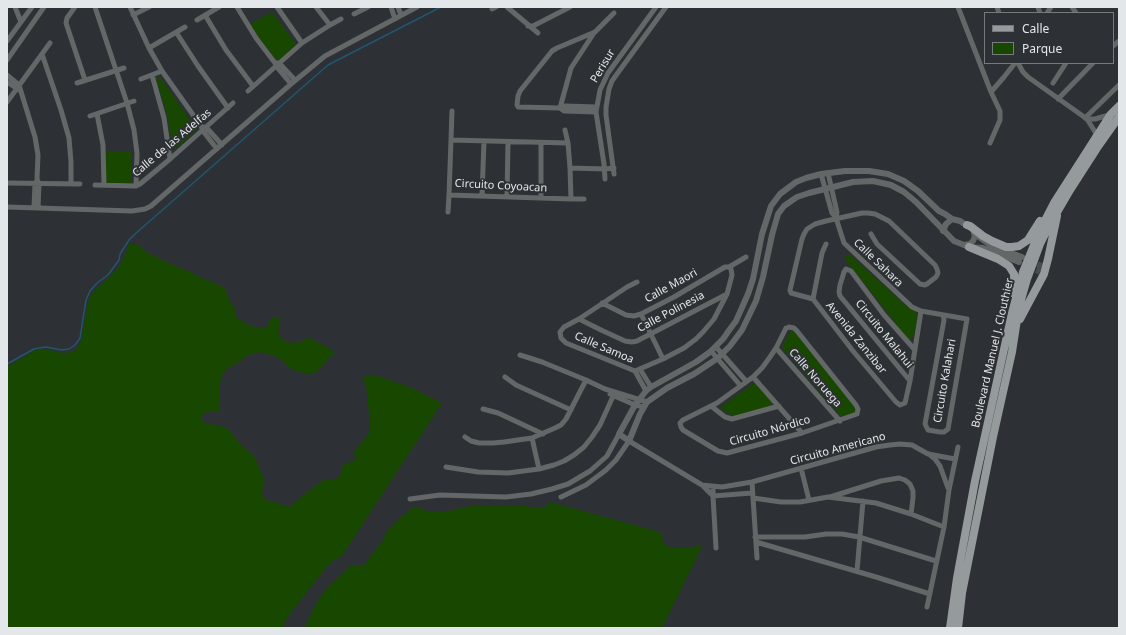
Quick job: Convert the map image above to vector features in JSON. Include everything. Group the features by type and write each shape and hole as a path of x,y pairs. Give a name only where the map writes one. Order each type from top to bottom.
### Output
{"main road":[{"name":"Boulevard Manuel J. Clouthier","path":"950,628 957,578 975,481 1012,313 1023,272 1041,228 1097,148 1119,106"},
{"name":"Boulevard Manuel J. Clouthier","path":"958,628 962,593 1019,307 1027,279 1056,206 1097,135 1115,115"},
{"path":"967,225 998,244 1016,247 1028,240 1042,217 1056,206"},
{"path":"1016,327 1043,270 1056,206"},
{"path":"966,246 1006,263 1011,269 1014,279 1011,299 1012,313"}],"street":[{"path":"15,7 22,22"},
{"path":"7,41 32,7"},
{"path":"7,60 44,7"},
{"path":"75,7 67,18 66,23 86,80"},
{"path":"95,7 127,103 134,130 137,153 136,186"},
{"path":"130,7 149,48 162,71 203,128 220,147"},
{"path":"133,15 149,7"},
{"path":"197,20 219,7"},
{"path":"237,7 256,38 293,82"},
{"path":"277,7 302,43"},
{"path":"316,7 330,25"},
{"path":"354,14 359,9 368,7"},
{"path":"391,7 395,19"},
{"path":"398,7 401,15"},
{"path":"7,207 132,211 145,209 151,206 293,82 325,56 417,7"},
{"path":"507,7 538,33"},
{"path":"528,26 533,26 570,7"},
{"name":"Perisur","path":"605,178 596,110 600,90 605,78 656,7"},
{"name":"Perisur","path":"614,174 606,115 609,89 615,78 666,7"},
{"path":"958,7 991,92 1000,111 1000,120 990,143"},
{"path":"560,108 571,68 595,32 614,13"},
{"path":"205,15 226,50 254,86"},
{"path":"248,91 302,43 342,19"},
{"path":"149,48 185,27"},
{"path":"176,32 228,108"},
{"path":"595,32 552,51 518,96 517,105 518,107 560,108 564,106 596,110"},
{"path":"7,102 19,88 50,43"},
{"path":"42,54 68,138 71,162 70,184"},
{"path":"991,92 1014,64"},
{"path":"1019,64 1028,77 1086,118 1097,135"},
{"path":"1052,84 1065,64"},
{"path":"1058,98 1092,64"},
{"path":"77,82 124,68"},
{"path":"141,79 162,71"},
{"path":"7,75 19,88 37,146 36,208"},
{"path":"152,75 164,118 170,160"},
{"path":"7,82 19,88"},
{"path":"1086,118 1119,85"},
{"path":"90,116 134,100"},
{"name":"Calle de las Adelfas","path":"95,185 136,186 170,160 203,128 233,103"},
{"name":"Circuito Coyoacan","path":"452,111 449,195 584,199"},
{"path":"97,114 103,145 104,185"},
{"path":"1086,118 1099,118 1115,115"},
{"path":"565,130 568,143 571,199"},
{"path":"451,140 568,143"},
{"path":"482,196 484,141"},
{"path":"506,197 508,142"},
{"path":"541,142 541,198"},
{"path":"570,168 614,168"},
{"path":"410,499 440,495 506,497 531,494 568,484 590,471 607,456 637,402 649,389 696,362 713,349 736,321 753,279 766,218 774,200 788,187 806,178 858,170 888,174 904,181 918,191 939,211 952,219 967,225 984,241 1020,260 983,248 966,246 954,241 916,202 904,192 892,185 880,182 853,182 824,188 797,197 784,206 778,214 773,228 763,277 756,301 742,330 720,356 694,374 667,388 646,405 636,422 629,441 606,470 586,485 561,498"},
{"path":"825,174 832,187 836,203 836,218"},
{"path":"825,174 824,188 832,213 836,218"},
{"path":"7,183 37,182 80,184"},
{"path":"448,212 449,195"},
{"path":"774,200 784,206"},
{"path":"829,205 836,203"},
{"path":"836,218 868,213 882,217 889,221 935,265 938,273 936,277 925,285 920,284 877,244 871,234"},
{"name":"Avenida Zanzibar","path":"836,218 810,226 804,234 791,292 792,294 812,299 853,351 898,404 905,403 910,381"},
{"name":"Calle Sahara","path":"836,218 844,244 902,300 921,311"},
{"path":"943,231 946,224 952,219"},
{"path":"966,246 973,241 975,236 974,233"},
{"path":"812,299 822,253 826,244"},
{"name":"Calle Maori","path":"602,303 626,315 634,316 641,314 674,297 725,267 729,267 746,257"},
{"name":"Calle Samoa","path":"579,319 564,327 560,332 560,336 563,341 637,370 684,348 703,332 714,319 727,294 732,275 732,271 729,267"},
{"name":"Circuito Malahui","path":"910,381 840,296 840,285 846,269 851,270 884,315 915,350"},
{"path":"579,319 637,282"},
{"name":"Calle Polinesia","path":"579,319 626,341 632,342 651,334 727,294"},
{"path":"910,381 921,311"},
{"name":"Circuito Kalahari","path":"921,311 967,319 948,429 944,432 940,432 928,430 925,424 944,320 943,315"},
{"path":"641,314 663,359"},
{"name":"Circuito Nórdico","path":"791,327 797,331 856,405 858,412 840,421 802,434 731,453 722,453 683,430 680,423 683,420 711,406 753,377 762,368 776,348 786,328 791,327"},
{"name":"Calle Noruega","path":"776,348 840,421"},
{"path":"713,349 746,381"},
{"path":"520,355 542,362 586,380 614,394 646,405"},
{"path":"720,356 740,386"},
{"path":"637,370 649,389"},
{"path":"505,377 516,385 571,410"},
{"path":"753,377 802,434"},
{"path":"465,437 471,441 479,443 493,443 532,438 543,434 561,425 566,419 586,380"},
{"path":"446,467 492,474 539,469 564,461 584,447 592,438 600,425 614,394"},
{"path":"711,406 725,417 732,419 779,406"},
{"path":"483,409 498,413 543,434"},
{"path":"619,434 702,486 712,496 753,496 781,502 800,502 828,497 881,481 899,478 910,484 913,491 914,498 911,514"},
{"path":"532,438 539,469"},
{"name":"Circuito Americano","path":"702,486 728,486 752,482 876,447 900,444 912,445 935,459 940,466 949,490"},
{"name":"Circuito Americano","path":"927,607 944,526 949,490 958,447"},
{"name":"Circuito Americano","path":"928,454 955,459"},
{"path":"801,468 809,500"},
{"path":"752,482 756,558"},
{"path":"713,487 712,496 716,548"},
{"path":"828,497 876,503 944,526"},
{"path":"857,571 863,502"},
{"path":"755,540 842,534 859,537 936,561"},
{"path":"755,540 930,594"}],"green space":[{"path":"272,12 296,44 278,61 262,42 250,24"},
{"path":"160,77 197,130 173,151 167,114 156,79"},
{"path":"105,151 131,151 131,184 105,184"},
{"path":"132,243 140,246 146,252 223,287 235,309 236,317 247,324 264,328 268,326 270,319 274,317 279,318 280,322 278,334 284,341 292,343 301,342 308,337 335,352 315,373 311,374 291,369 282,360 275,356 260,352 248,355 228,368 222,375 219,395 220,412 208,412 204,413 202,416 202,420 205,423 225,427 229,430 241,445 254,456 264,480 262,493 264,499 289,507 320,482 327,479 335,480 341,474 341,466 357,459 353,453 369,433 370,425 366,385 362,378 370,375 378,376 412,388 442,403 342,556 328,565 293,610 284,623 283,628 7,628 7,367 36,350 45,349 65,353 74,351 81,341 88,302 91,294 118,268 126,253 128,245"},
{"path":"849,254 905,305 916,312 918,315 914,335 911,339 907,338 846,261 845,257"},
{"path":"794,331 855,407 856,410 854,414 842,416 838,413 783,349 782,346 790,332"},
{"path":"756,383 772,401 772,406 734,416 721,409 722,406"},
{"path":"550,502 660,532 663,543 674,548 687,548 703,545 662,628 304,628 317,602 327,588 351,565 359,566 367,562 382,542 387,531 411,508 420,508 423,510 436,512 449,511 470,506 525,505 533,508 545,507"}],"waterway":[{"path":"7,364 34,349 46,347 62,350 69,349 75,345 80,338 86,300 90,291 97,283 108,275 119,260 120,254 129,240 135,234 328,65 441,7"}],"tunnel":[{"path":"1029,261 1042,266"},
{"path":"1028,266 1040,272"}]}
